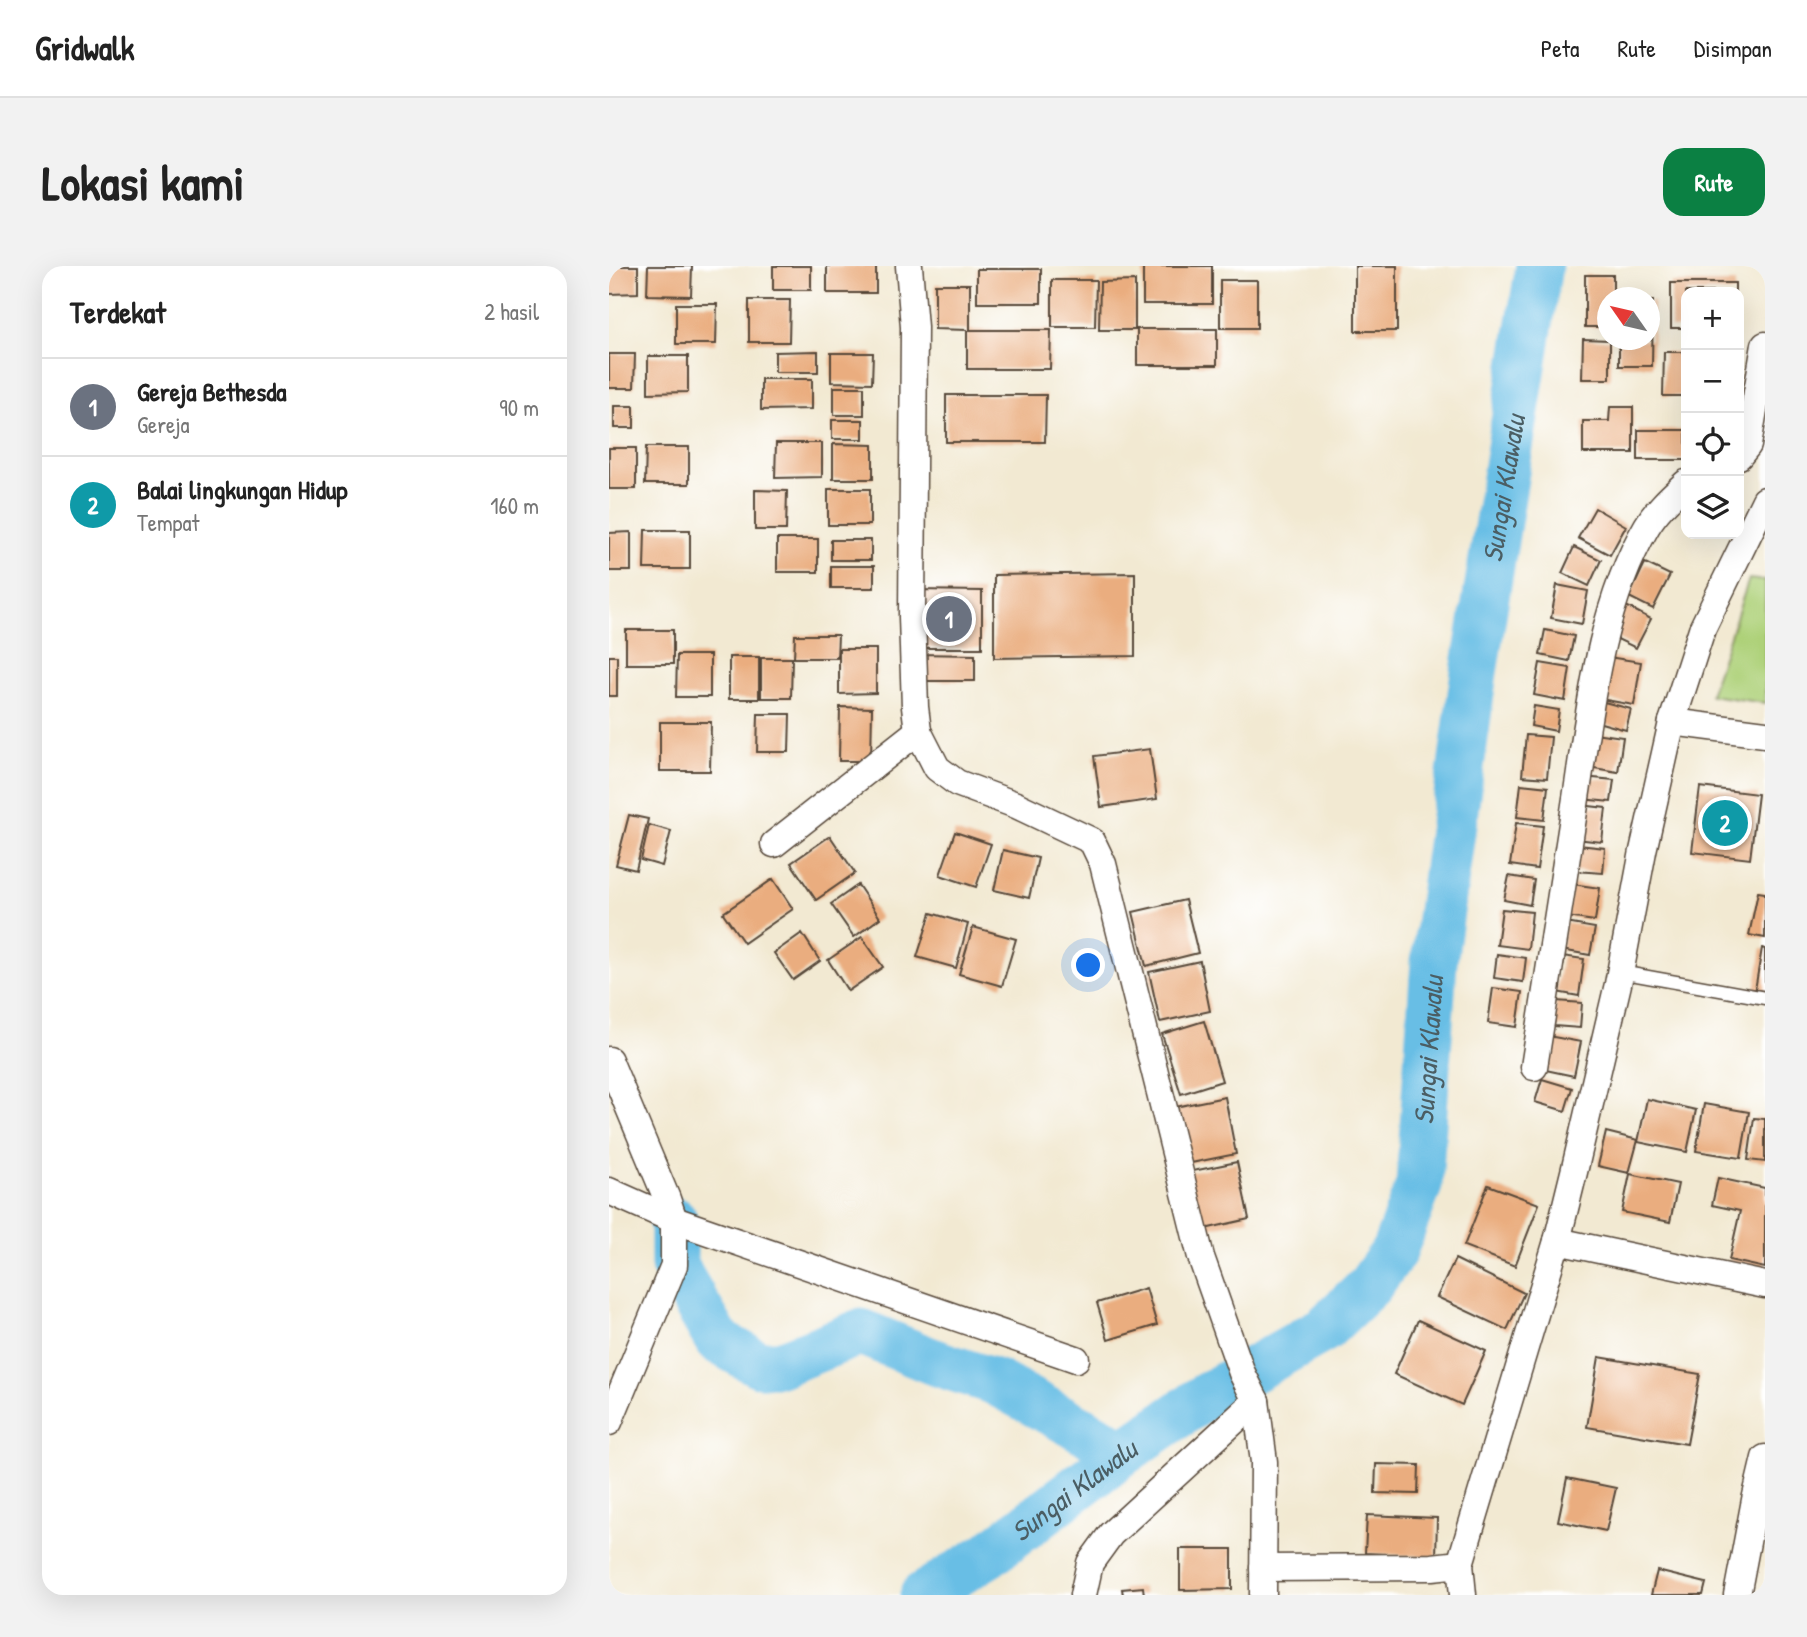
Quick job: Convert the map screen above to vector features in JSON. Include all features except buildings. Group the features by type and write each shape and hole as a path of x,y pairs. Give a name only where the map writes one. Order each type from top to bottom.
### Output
{"street":[{"path":"909,266 914,327 912,617 918,732 937,768 957,783 1062,825 1092,841 1097,849 1201,1257 1249,1388 1264,1462 1263,1595"},
{"path":"1744,450 1748,445 1765,345"},
{"path":"1534,1067 1591,707 1607,627 1629,562 1648,524 1681,487"},
{"path":"1463,1595 1460,1564 1557,1241 1620,972 1643,851 1672,722 1702,629 1765,500"},
{"path":"1672,722 1765,734"},
{"path":"774,844 918,732"},
{"path":"609,1060 674,1220 674,1265 609,1422"},
{"path":"609,1191 674,1220 1076,1359"},
{"path":"1557,1241 1765,1285"},
{"path":"1083,1595 1090,1563 1111,1534 1249,1388"},
{"path":"1737,1595 1765,1458"},
{"path":"1263,1568 1432,1567 1460,1564"}],"lane":[{"path":"1620,972 1765,998"}],"green space":[{"path":"1749,579 1765,581 1765,703 1710,695"}],"waterway":[{"name":"Sungai Klawalu","path":"923,1595 988,1555 1124,1452 1206,1396 1324,1329 1370,1285 1394,1251 1419,1185 1434,962 1474,672 1539,266"},
{"path":"671,1219 674,1220 674,1265 718,1341 759,1364 780,1364 861,1332 934,1362 995,1382 1124,1452"}],"place":[{"name":"Gereja Bethesda","path":"949,619"},
{"name":"Balai lingkungan Hidup","path":"1725,823"}]}
